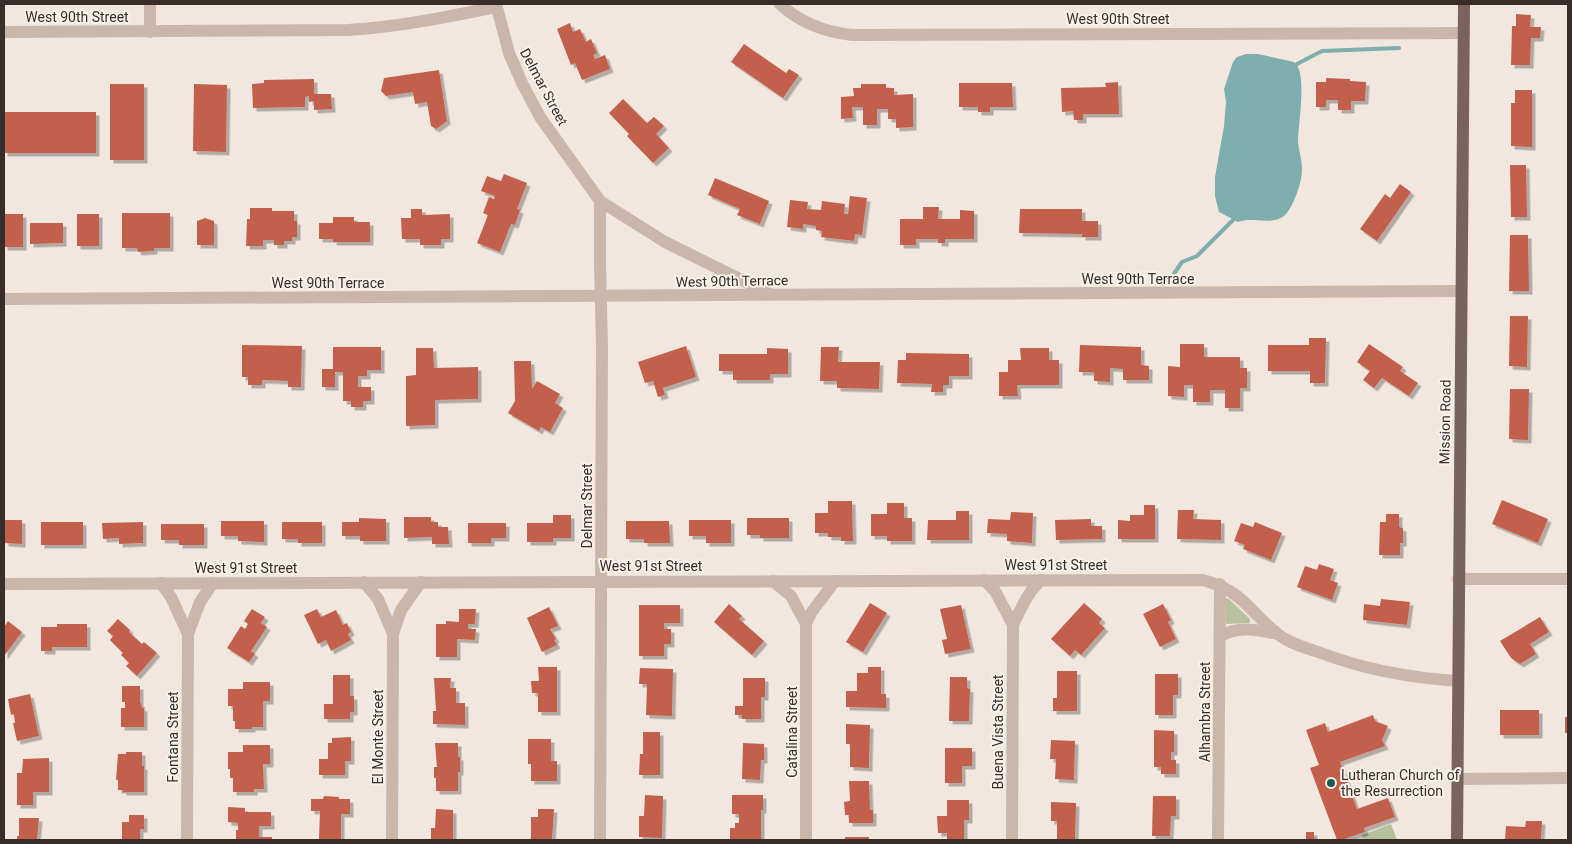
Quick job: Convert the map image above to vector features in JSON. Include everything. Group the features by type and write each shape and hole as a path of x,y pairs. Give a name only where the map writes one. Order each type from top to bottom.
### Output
{"main road":[{"name":"Mission Road","path":"1457,840 1464,4"}],"street":[{"path":"150,4 150,32"},
{"name":"West 90th Street","path":"780,4 795,16 815,27 852,35 1464,33"},
{"name":"West 90th Street","path":"4,32 348,30 420,23 496,6"},
{"name":"Delmar Street","path":"496,6 509,52 522,83 540,117 600,201 665,242 772,295"},
{"name":"Delmar Street","path":"600,201 602,346 600,840"},
{"name":"West 90th Terrace","path":"4,299 1461,291"},
{"path":"1458,579 1568,579"},
{"name":"Buena Vista Street","path":"984,580 995,591 1013,625"},
{"name":"Buena Vista Street","path":"1012,840 1013,625 1022,604 1033,587 1041,580"},
{"name":"West 91st Street","path":"4,584 1203,580 1220,584 1241,598 1279,635 1292,643 1369,669 1398,675 1458,681"},
{"name":"Catalina Street","path":"773,581 791,596 806,624 806,840"},
{"path":"806,624 835,581"},
{"name":"El Monte Street","path":"364,582 378,599 393,634"},
{"name":"El Monte Street","path":"392,840 393,634 401,610 421,582"},
{"name":"Fontana Street","path":"161,583 171,597 188,634"},
{"name":"Fontana Street","path":"187,840 188,634 200,602 213,583"},
{"name":"Alhambra Street","path":"1218,840 1220,584"},
{"name":"West 91st Street","path":"1220,637 1228,631 1236,630 1262,631 1279,635"},
{"path":"1457,779 1568,778"}],"green space":[{"path":"1225,598 1229,599 1250,619 1250,623 1226,624"},
{"path":"1391,824 1397,840 1358,840 1363,838 1362,835"}],"water":[{"path":"1246,54 1258,54 1294,62 1301,76 1298,141 1302,173 1299,188 1289,211 1281,218 1269,221 1244,220 1238,222 1219,212 1215,196 1215,177 1224,126 1226,102 1224,89 1233,62 1237,57"}],"building":[{"path":"1516,14 1531,15 1530,27 1541,27 1540,38 1531,38 1530,65 1511,65 1512,26 1516,26"},
{"path":"570,23 573,32 580,29 586,42 591,39 597,53 593,55 595,59 605,55 610,69 582,80 575,63 571,65 557,29"},
{"path":"744,44 786,73 789,69 799,75 783,98 731,62"},
{"path":"439,70 447,121 436,129 431,126 427,102 415,104 413,92 386,96 381,91 384,78"},
{"path":"1326,78 1366,82 1365,101 1351,101 1351,110 1338,110 1338,100 1326,100 1326,107 1316,107 1316,82 1326,82"},
{"path":"314,79 314,94 331,94 332,109 314,110 314,101 309,102 309,96 305,97 305,107 253,108 252,84 264,83 264,80"},
{"path":"1118,82 1119,114 1083,114 1083,120 1074,120 1073,111 1062,112 1061,88 1106,87 1105,83"},
{"path":"959,83 1012,83 1013,107 990,107 990,112 978,112 978,107 959,107"},
{"path":"110,84 144,84 144,160 110,160"},
{"path":"194,84 227,85 226,152 193,151"},
{"path":"861,84 886,84 886,88 894,88 894,95 913,94 913,127 896,128 896,119 888,119 888,109 877,109 877,125 863,125 863,107 852,107 853,118 841,119 841,97 854,96 853,88 861,88"},
{"path":"1515,90 1532,90 1532,147 1511,146 1511,103 1515,103"},
{"path":"623,99 647,123 654,117 664,126 656,134 669,148 653,163 627,136 629,134 609,113"},
{"path":"4,112 96,112 96,153 4,153"},
{"path":"1510,165 1526,165 1527,217 1511,217"},
{"path":"504,174 527,183 517,209 520,210 515,225 511,224 500,252 477,243 488,215 483,213 489,197 494,199 495,196 481,191 487,176 501,181"},
{"path":"715,178 769,201 760,224 737,215 740,209 708,195"},
{"path":"1400,184 1411,192 1377,241 1360,229 1385,194 1390,198"},
{"path":"850,196 867,198 862,235 855,234 854,241 821,237 822,231 816,230 816,226 803,224 803,229 787,227 790,200 808,202 807,209 821,210 822,201 845,204 844,214 848,214"},
{"path":"923,207 939,207 938,219 960,219 960,210 974,211 974,239 945,239 945,243 938,243 938,239 916,239 916,245 900,245 900,219 923,219"},
{"path":"250,208 294,211 294,221 297,221 297,237 292,237 292,241 284,241 284,245 274,245 274,240 263,240 263,246 246,246 247,219 250,219"},
{"path":"411,209 422,209 422,215 450,214 450,239 441,239 441,245 420,245 420,239 402,239 401,218 411,218"},
{"path":"1020,209 1082,209 1082,221 1098,221 1098,237 1082,237 1082,234 1019,233"},
{"path":"122,213 170,213 170,248 154,248 154,251 138,252 137,248 122,248"},
{"path":"4,214 23,214 23,247 4,247"},
{"path":"77,214 99,214 99,246 77,246"},
{"path":"333,217 354,217 354,222 370,222 370,242 333,242 333,239 319,239 319,223 333,223"},
{"path":"205,218 214,221 214,245 197,245 197,221"},
{"path":"30,223 63,223 63,243 30,244"},
{"path":"1510,235 1528,235 1529,291 1509,291"},
{"path":"1510,316 1528,316 1527,367 1509,366"},
{"path":"1309,338 1326,338 1325,383 1310,383 1310,371 1268,371 1268,345 1309,345"},
{"path":"1180,344 1204,344 1204,357 1240,357 1240,368 1247,368 1247,388 1240,388 1240,408 1225,408 1225,390 1210,390 1210,402 1193,402 1193,385 1184,385 1184,397 1168,396 1168,366 1180,367"},
{"path":"1369,344 1403,367 1400,371 1418,383 1409,396 1382,378 1374,388 1363,380 1370,371 1357,362"},
{"path":"242,345 302,346 301,387 288,387 288,381 262,380 262,385 248,385 248,377 242,377"},
{"path":"1080,345 1141,347 1141,365 1149,366 1149,380 1123,380 1123,369 1110,368 1110,382 1094,381 1094,372 1079,372"},
{"path":"686,346 696,377 663,388 665,395 658,397 653,381 645,383 638,362"},
{"path":"333,347 381,347 381,370 367,370 367,376 358,376 358,387 371,387 371,401 363,401 363,407 351,407 351,401 343,401 343,372 335,372 335,387 322,387 322,369 333,369"},
{"path":"821,347 839,347 838,362 880,362 879,389 837,388 837,381 820,381"},
{"path":"416,348 433,348 434,368 478,367 478,399 435,400 435,425 406,426 406,376 416,375"},
{"path":"767,348 788,349 788,374 770,374 770,380 733,380 733,371 719,371 719,354 767,354"},
{"path":"1020,348 1049,348 1049,360 1059,360 1059,385 1017,385 1018,396 999,396 999,372 1008,372 1008,360 1021,360"},
{"path":"906,353 969,354 969,376 949,376 949,385 943,385 943,392 931,392 932,384 897,383 898,360 906,360"},
{"path":"514,361 531,361 532,389 537,381 560,394 555,403 563,408 550,432 541,427 539,431 508,413 515,401"},
{"path":"1510,389 1529,389 1528,440 1509,439"},
{"path":"1502,500 1548,519 1538,543 1492,524"},
{"path":"828,501 852,501 853,541 841,541 841,537 828,537 828,533 815,533 815,513 828,513"},
{"path":"887,503 904,503 904,518 912,518 912,541 887,541 887,536 871,536 871,514 887,514"},
{"path":"1144,505 1155,505 1155,539 1118,539 1118,520 1130,521 1130,515 1144,515"},
{"path":"1178,510 1194,510 1193,519 1221,520 1221,540 1177,539"},
{"path":"956,511 969,511 969,540 927,540 928,520 956,520"},
{"path":"1011,512 1033,513 1032,543 1007,541 1007,534 987,533 988,519 1010,520"},
{"path":"1386,514 1399,514 1399,527 1403,528 1403,543 1400,543 1400,555 1379,555 1380,522 1386,522"},
{"path":"553,515 571,515 571,538 553,538 553,542 527,542 527,523 553,523"},
{"path":"404,517 431,517 431,522 438,522 438,527 448,527 449,544 432,544 432,537 404,538"},
{"path":"359,518 386,519 386,541 360,541 360,536 342,536 342,522 359,522"},
{"path":"747,518 789,518 789,538 760,538 760,535 747,535"},
{"path":"1091,519 1091,526 1102,526 1102,539 1056,540 1055,520"},
{"path":"4,520 22,520 22,544 5,543"},
{"path":"689,520 731,520 731,543 706,543 706,536 689,536"},
{"path":"221,521 264,521 264,542 238,541 238,536 221,536"},
{"path":"626,521 669,521 670,543 644,543 644,539 626,539"},
{"path":"41,522 83,522 83,545 41,545"},
{"path":"143,522 143,543 119,544 119,538 103,539 102,523"},
{"path":"282,522 322,522 322,543 298,543 298,539 282,539"},
{"path":"1255,522 1282,533 1271,560 1243,549 1245,545 1234,541 1241,523 1253,527"},
{"path":"468,523 506,523 506,538 491,538 491,543 468,543"},
{"path":"161,524 204,524 204,545 179,545 179,540 161,540"},
{"path":"1319,564 1334,569 1330,580 1338,583 1332,600 1297,587 1305,566 1317,570"},
{"path":"1381,599 1410,602 1407,625 1363,620 1364,604 1380,606"},
{"path":"870,603 887,613 863,652 846,642"},
{"path":"1084,603 1102,619 1099,623 1105,628 1081,655 1075,650 1070,656 1051,639"},
{"path":"729,604 742,616 739,619 764,641 752,655 714,622"},
{"path":"1163,604 1171,620 1168,622 1176,639 1160,647 1143,614"},
{"path":"639,605 680,605 680,623 664,623 664,629 671,629 671,644 664,644 664,656 639,656"},
{"path":"961,605 971,649 945,654 942,640 947,639 940,609"},
{"path":"549,607 558,626 550,629 557,645 542,652 527,618"},
{"path":"252,609 265,617 261,623 267,627 251,651 255,654 249,662 227,648 241,626 245,629 248,624 244,621"},
{"path":"317,609 321,617 336,610 343,625 347,623 351,632 348,634 351,640 331,651 326,640 318,644 304,615"},
{"path":"459,609 476,609 475,624 468,624 468,629 476,629 475,640 457,639 457,657 436,657 436,624 446,624 446,621 459,622"},
{"path":"1540,617 1549,632 1530,644 1536,654 1520,664 1511,658 1500,641"},
{"path":"118,619 142,644 144,642 157,653 137,676 126,666 129,663 121,655 123,653 110,640 113,636 107,631"},
{"path":"8,621 22,632 4,656 4,627"},
{"path":"57,624 87,624 87,647 52,647 52,651 41,651 41,627 57,627"},
{"path":"538,667 557,667 557,712 538,712 538,693 532,693 531,681 539,681"},
{"path":"868,667 881,667 881,694 886,694 886,708 846,707 846,691 857,691 857,673 868,673"},
{"path":"640,668 673,669 672,716 646,715 647,684 639,684"},
{"path":"1057,671 1077,671 1077,711 1053,711 1053,698 1057,698"},
{"path":"1155,674 1178,674 1178,695 1173,695 1173,715 1155,715"},
{"path":"333,675 350,675 350,696 354,696 354,712 350,712 350,719 324,719 324,704 333,704"},
{"path":"950,677 967,677 967,688 970,689 969,721 949,721"},
{"path":"434,678 451,678 450,688 456,688 456,703 465,703 465,725 433,724 433,711 436,711"},
{"path":"743,678 765,678 765,697 761,697 761,719 742,719 742,715 735,715 735,706 743,706"},
{"path":"243,682 270,682 270,701 263,701 263,727 235,729 233,706 228,706 228,689 243,689"},
{"path":"122,686 140,686 140,703 142,708 144,708 144,727 121,727 121,708 125,708 125,702 122,702"},
{"path":"30,694 39,736 17,741 13,723 15,723 14,714 11,715 8,699"},
{"path":"1500,710 1539,710 1539,735 1500,735"},
{"name":"Lutheran Church of the Resurrection","path":"1373,715 1375,721 1388,726 1382,740 1385,746 1340,762 1357,809 1388,798 1395,817 1364,828 1365,832 1337,840 1310,768 1319,765 1306,730 1325,723 1328,732"},
{"path":"1565,717 1568,717 1568,733 1565,733"},
{"path":"846,724 870,725 869,768 850,767 850,744 846,744"},
{"path":"1154,730 1174,731 1174,752 1171,752 1171,760 1176,760 1176,774 1161,774 1161,767 1154,767"},
{"path":"643,732 660,732 660,775 639,775 640,754 643,754"},
{"path":"351,737 351,761 345,761 345,775 319,775 319,759 328,759 328,743 332,743 332,738"},
{"path":"528,739 551,739 551,761 557,761 557,781 531,781 531,764 528,764"},
{"path":"1051,740 1075,741 1074,780 1055,779 1056,759 1050,759"},
{"path":"435,743 458,743 460,772 458,772 458,791 436,791 436,778 434,778 434,767 437,767"},
{"path":"743,743 764,744 764,760 761,760 760,780 742,779"},
{"path":"243,745 270,745 270,764 263,764 264,789 254,789 254,792 233,792 233,778 230,778 230,769 228,769 228,752 243,752"},
{"path":"945,748 972,748 972,766 962,766 962,783 945,783"},
{"path":"126,752 142,752 144,792 123,792 123,790 118,790 118,780 116,780 118,754 126,754"},
{"path":"49,758 49,792 33,792 33,805 17,805 17,773 22,773 23,759"},
{"path":"849,781 869,781 870,810 873,810 873,823 849,823 849,815 845,815 844,802 850,801"},
{"path":"645,795 663,796 662,838 639,837 639,816 644,816"},
{"path":"732,795 763,795 761,840 730,840 730,828 735,828 735,823 739,823 739,814 732,814"},
{"path":"324,796 350,799 350,814 341,814 341,839 319,839 320,811 311,811 311,799 323,799"},
{"path":"1153,796 1176,796 1176,816 1171,816 1170,836 1152,836"},
{"path":"947,800 969,800 969,820 964,820 964,840 947,840 947,833 938,833 937,816 947,816"},
{"path":"1051,802 1076,803 1075,840 1057,840 1057,821 1051,821"},
{"path":"228,807 245,808 245,812 271,812 271,826 259,826 259,837 272,837 272,840 236,840 238,823 228,822"},
{"path":"436,809 453,810 453,840 431,840 431,828 435,828"},
{"path":"538,809 554,809 552,840 531,840 531,817 538,817"},
{"path":"129,815 144,815 144,829 140,829 140,840 122,840 122,822 129,822"},
{"path":"19,818 39,818 37,840 17,840 17,836 19,836"},
{"path":"1526,821 1542,821 1541,840 1505,840 1506,826 1525,827"},
{"path":"1306,832 1314,832 1314,840 1306,840"},
{"path":"845,837 869,837 869,840 845,840"}],"waterway":[{"path":"1297,64 1322,51 1399,48"},
{"path":"1173,275 1182,262 1197,256 1233,220"}],"place":[{"name":"Lutheran Church of the Resurrection","path":"1331,783"}]}
